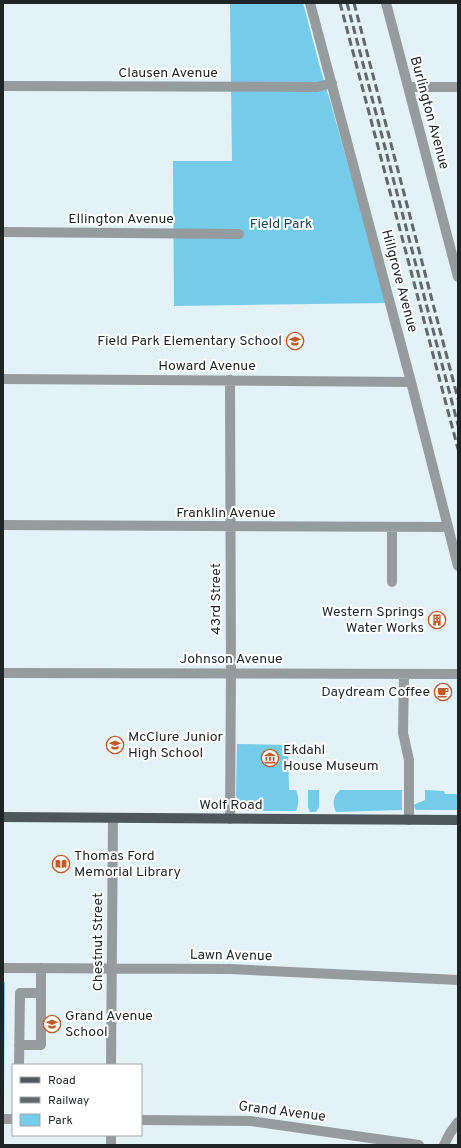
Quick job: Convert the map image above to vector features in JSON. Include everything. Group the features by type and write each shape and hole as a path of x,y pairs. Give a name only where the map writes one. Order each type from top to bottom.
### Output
{"main road":[{"name":"Wolf Road","path":"3,818 458,820"}],"street":[{"name":"Hillgrove Avenue","path":"310,3 411,382 458,566"},
{"name":"Burlington Avenue","path":"386,3 458,277"},
{"name":"Clausen Avenue","path":"3,86 317,87 332,83"},
{"path":"408,87 458,87"},
{"name":"Ellington Avenue","path":"3,232 239,234"},
{"name":"Howard Avenue","path":"3,379 411,382"},
{"name":"43rd Street","path":"230,380 230,819"},
{"name":"Franklin Avenue","path":"3,525 448,527"},
{"path":"392,527 392,582"},
{"name":"Johnson Avenue","path":"3,673 230,672 458,674"},
{"path":"404,674 403,733 409,760 409,820"},
{"name":"Chestnut Street","path":"111,1064 113,818"},
{"name":"Lawn Avenue","path":"3,968 268,970 458,980"},
{"path":"19,1045 41,1045 41,968"},
{"path":"19,1064 20,993 41,993"},
{"name":"Grand Avenue","path":"142,1120 251,1121 419,1145"},
{"path":"444,1145 458,1122"}],"green space":[{"name":"Field Park","path":"230,3 303,3 387,303 174,306 173,161 232,161"},
{"path":"237,744 288,745 289,790 296,790 297,792 298,803 296,811 249,811 243,809 236,795","holes":["270,751 277,758 270,765 263,758"]},
{"path":"308,790 319,790 319,807 316,812 310,812 308,807"},
{"path":"340,790 402,790 402,810 336,812 334,800"},
{"path":"425,790 444,791 445,794 458,794 458,810 416,810 413,805 425,800"},
{"path":"3,982 5,982 4,1105 3,1105"}],"railway":[{"path":"340,3 458,449"},
{"path":"347,3 458,425"},
{"path":"354,3 458,399"}],"place":[{"name":"Field Park Elementary School","path":"295,341"},
{"name":"Western Springs Water Works","path":"437,620"},
{"name":"Daydream Coffee","path":"443,692"},
{"name":"McClure Junior High School","path":"115,745"},
{"name":"Ekdahl House Museum","path":"270,758"},
{"name":"Thomas Ford Memorial Library","path":"61,864"},
{"name":"Grand Avenue School","path":"52,1024"}]}
